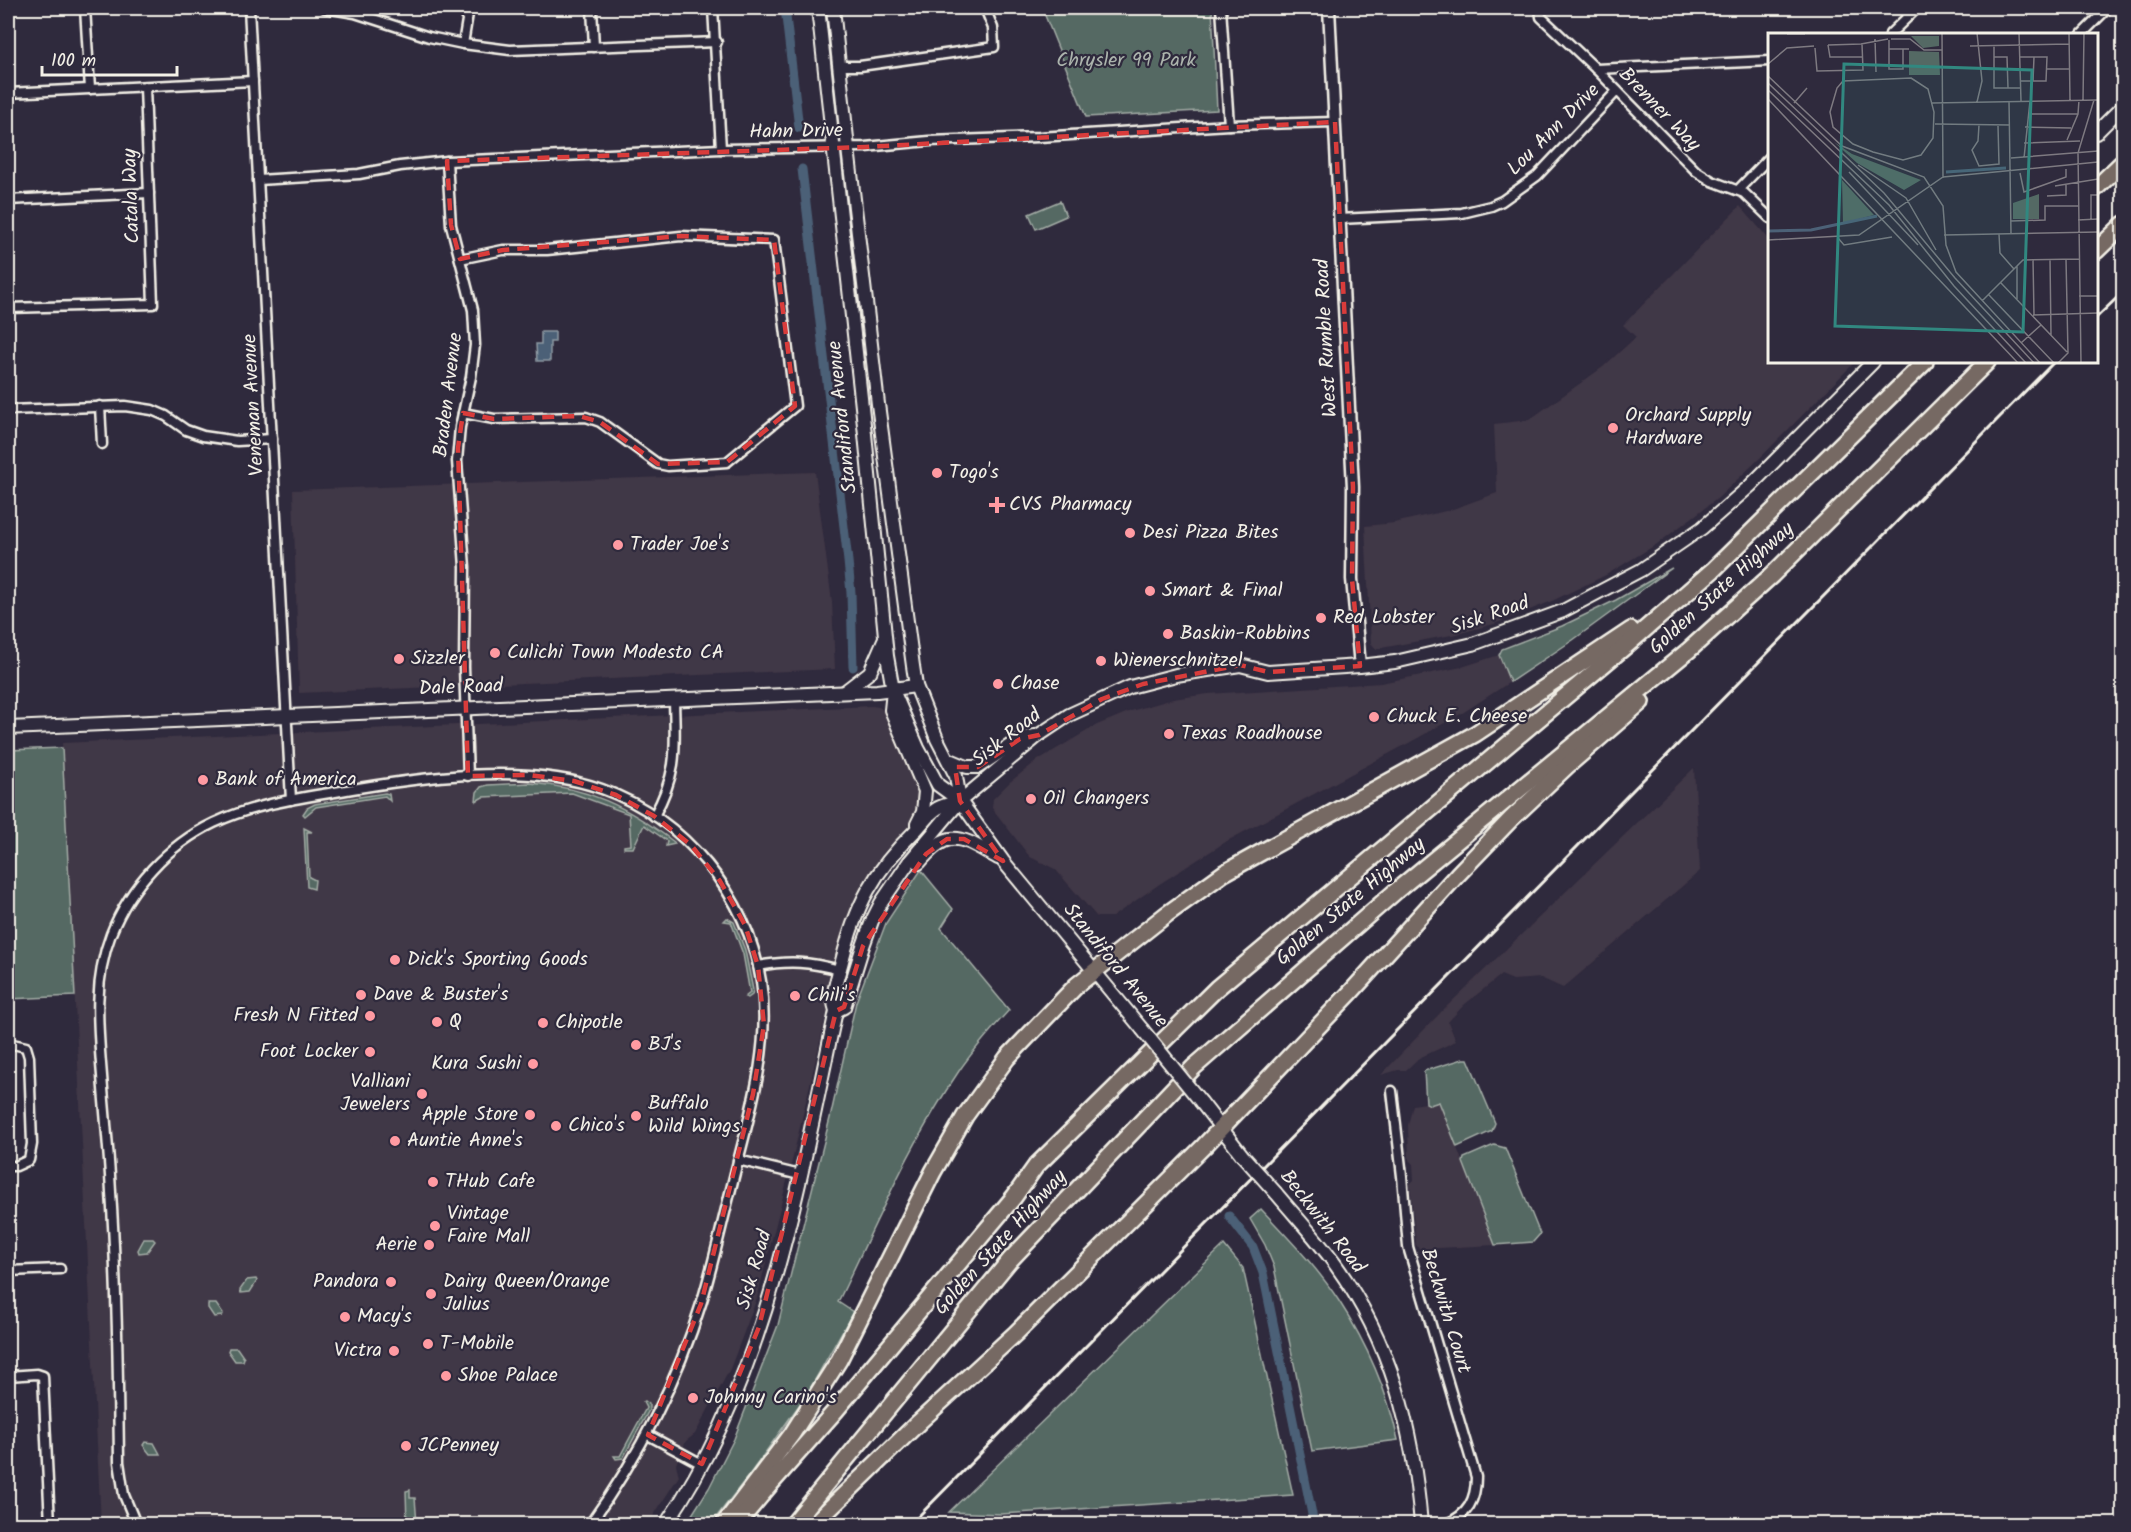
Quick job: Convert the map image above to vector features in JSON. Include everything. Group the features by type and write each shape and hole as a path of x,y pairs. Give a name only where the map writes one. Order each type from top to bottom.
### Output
{"highway":[{"path":"2098,187 2124,161"},
{"path":"2098,250 2124,224"},
{"name":"Golden State Highway","path":"737,1524 836,1410 1014,1197 1036,1166 1216,988 1628,644 1713,570 1924,363"},
{"name":"Golden State Highway","path":"793,1524 1010,1260 1194,1067 1396,891 1689,650 1772,575 1986,363"},
{"path":"724,1524 792,1434 839,1360 948,1143 984,1088 1037,1025 1077,985 1167,914 1224,873 1504,717 1713,570"},
{"path":"814,1524 1016,1333 1221,1128 1511,819 1567,766 1695,657 1772,575"}],"main road":[{"name":"Standiford Avenue","path":"818,8 885,636 893,690 918,748 938,785 960,801 1003,861 1202,1102 1242,1155"},
{"name":"Standiford Avenue","path":"834,8 848,148 916,686 937,740 956,776 960,801"},
{"path":"2098,132 2124,105"},
{"name":"Sisk Road","path":"836,1011 844,1007 863,945 881,903 909,862 960,801 1039,735 1069,715 1130,687 1176,675 1240,665 1268,672 1360,666 1418,658 1488,639 1563,611 1641,570 1680,544 1728,507 1872,363"},
{"path":"844,692 870,672 885,636"},
{"name":"Dale Road","path":"8,728 893,690 916,686"},
{"path":"893,690 891,710 926,794 923,813 914,832"},
{"path":"948,759 967,767 978,767 1020,739 1039,735"},
{"name":"Sisk Road","path":"666,1524 702,1464 734,1397 759,1327 800,1175 836,1011 833,1001 852,924 866,893 886,861 936,809 960,801"},
{"path":"863,945 903,882 926,854 941,842 952,838 964,840 1003,861"},
{"name":"Beckwith Road","path":"1242,1155 1335,1264 1378,1338 1396,1384 1409,1431 1421,1524"}],"street":[{"path":"86,8 90,89"},
{"name":"Veneman Avenue","path":"249,8 291,800"},
{"path":"325,8 355,10 429,37 510,50 717,42"},
{"path":"463,44 469,8"},
{"path":"592,8 594,47"},
{"path":"713,8 717,42 721,149"},
{"path":"840,66 860,66 994,47 993,28 985,8"},
{"path":"1221,8 1229,125"},
{"name":"West Rumble Road","path":"1329,8 1353,488 1352,579 1360,666"},
{"name":"Brenner Way","path":"1540,8 1541,17 1703,177 1738,189 1749,196 1768,216"},
{"path":"1891,33 1917,8"},
{"path":"2083,33 2108,8"},
{"path":"1596,69 1768,60"},
{"path":"8,93 253,81"},
{"name":"Catala Way","path":"8,308 153,304 145,87"},
{"name":"Lou Ann Drive","path":"1339,219 1462,213 1479,210 1502,201 1537,176 1617,91"},
{"name":"Hahn Drive","path":"258,180 337,177 400,166 447,161 721,149 848,148 929,141 1039,137 1229,125 1335,122"},
{"path":"1738,189 1768,160"},
{"name":"Braden Avenue","path":"447,161 451,225 473,310 474,345 471,376 463,413 457,461 465,567 465,708 468,776"},
{"path":"8,200 149,193"},
{"path":"460,259 503,250 547,250 681,236 774,240 795,406 727,462 668,466 658,464 600,422 586,417 494,419 463,413"},
{"path":"100,406 102,444"},
{"path":"8,410 125,406 152,410 186,429 221,440 272,439"},
{"path":"654,816 667,790 675,761 674,699"},
{"path":"136,1524 124,1495 119,1462 112,1201 97,1016 100,971 110,937 125,904 164,857 182,843 214,824 269,804 395,783 468,776 529,775 574,781 616,795 654,816 691,845 716,876 745,924 758,966 764,1002 764,1036 759,1071 701,1304 679,1365 648,1435 590,1524"},
{"path":"758,966 794,961 840,970"},
{"path":"8,1043 26,1047 29,1057 32,1143 29,1160 16,1166 8,1166"},
{"name":"Beckwith Court","path":"1392,1091 1408,1247 1476,1477 1473,1501 1460,1518 1446,1524"},
{"path":"738,1160 800,1175"},
{"path":"8,1271 60,1269"},
{"path":"8,1376 37,1374 43,1376 50,1524"},
{"path":"648,1435 702,1464"}],"highlighted area":[{"path":"1335,122 1353,487 1352,579 1360,666 1268,672 1240,665 1219,667 1143,684 1102,699 1039,735 1020,739 978,767 955,767 960,801 1003,861 964,839 947,839 926,854 863,946 844,1007 836,1011 759,1327 702,1464 648,1435 701,1304 753,1094 764,1025 758,966 745,925 720,881 691,845 654,816 616,795 574,781 529,775 468,776 458,448 463,413 494,419 579,416 600,422 658,464 727,462 795,406 774,240 681,236 503,250 460,259 451,225 447,161 865,147"}],"shaded area":[{"path":"1740,206 1768,238 1768,363 1854,363 1718,498 1657,544 1606,575 1552,601 1494,624 1457,634 1376,649 1371,643 1365,526 1394,523 1450,510 1497,493 1494,424 1529,420 1603,367 1636,337 1623,325"},
{"path":"815,472 832,602 835,669 299,693 293,490"},
{"path":"1499,655 1510,682 1464,712 1416,739 1227,841 1112,917 1097,917 1055,869 1030,857 992,808 993,799 1038,760 1097,725 1131,711 1173,699 1208,694 1381,683 1462,667"},
{"path":"879,707 887,713 922,799 914,820 883,853 871,871 859,892 849,918 757,1298 730,1369 695,1434 686,1441 676,1464 679,1476 648,1524 101,1524 62,743"},
{"path":"1694,768 1700,871 1563,988 1541,978 1513,980 1501,975 1464,1005 1448,1022 1456,1041 1419,1058 1406,1070 1381,1075 1442,1011"},
{"path":"1439,1102 1495,1245 1420,1249 1416,1245 1410,1184 1414,1180 1413,1164 1409,1160 1408,1125 1413,1105 1426,1103 1430,1105"}],"green space":[{"name":"Chrysler 99 Park","path":"1042,8 1212,8 1217,110 1086,117"},
{"path":"1060,201 1066,216 1036,229 1029,214"},
{"path":"1672,568 1573,640 1510,682 1499,655 1502,649 1562,626 1616,600"},
{"path":"62,748 75,996 8,999 8,750"},
{"path":"530,783 570,789 606,801 624,809 675,844 666,846 667,841 644,825 633,848 624,848 624,846 631,845 629,814 572,793 483,797 476,801 477,792 481,787"},
{"path":"389,794 390,801 385,796 316,807 305,816 303,814 307,808 315,804"},
{"path":"304,828 312,832 307,832 309,877 315,880 314,889 307,887"},
{"path":"921,870 953,909 941,928 1009,1010 959,1071 909,1155 838,1302 853,1312 807,1394 711,1524 686,1524 709,1488 734,1439 778,1325 831,1114 856,1002 886,923"},
{"path":"727,918 734,922 745,950 753,990 752,995 748,998 745,997 750,993 743,954 731,922 724,921"},
{"path":"1468,1059 1495,1123 1492,1131 1457,1147 1439,1102 1430,1105 1426,1103 1424,1071"},
{"path":"1494,1145 1505,1148 1540,1234 1533,1242 1495,1245 1463,1162 1464,1158"},
{"path":"1261,1209 1312,1265 1349,1317 1382,1385 1398,1440 1312,1451 1274,1267 1250,1219"},
{"path":"144,1239 155,1241 147,1252 139,1253 138,1250"},
{"path":"1224,1245 1243,1268 1293,1495 1001,1514 949,1512"},
{"path":"256,1279 250,1292 241,1293 240,1290 247,1280"},
{"path":"208,1304 216,1304 222,1316 214,1317"},
{"path":"229,1348 237,1348 244,1358 243,1361 235,1361 228,1351"},
{"path":"643,1402 649,1404 649,1410 623,1458 616,1459 614,1456 620,1456 646,1408"},
{"path":"145,1442 154,1443 160,1454 150,1454 143,1445"},
{"path":"410,1490 410,1498 415,1498 417,1524 407,1524 406,1491"}],"water":[{"path":"541,332 555,332 555,342 550,342 550,361 537,361 536,344 541,344"}],"waterway":[{"path":"785,8 799,128"},
{"path":"802,169 848,561 853,667"},
{"path":"1229,1216 1253,1247 1263,1273 1314,1524"}],"railway":[{"path":"2098,316 2124,291"},
{"path":"911,1524 2053,363"}],"place":[{"name":"Orchard Supply Hardware","path":"1613,428"},
{"name":"Togo's","path":"937,473"},
{"name":"CVS Pharmacy","path":"997,505"},
{"name":"Desi Pizza Bites","path":"1130,533"},
{"name":"Trader Joe's","path":"618,545"},
{"name":"Smart & Final","path":"1150,591"},
{"name":"Red Lobster","path":"1321,618"},
{"name":"Baskin-Robbins","path":"1168,634"},
{"name":"Culichi Town Modesto CA","path":"495,653"},
{"name":"Sizzler","path":"399,659"},
{"name":"Wienerschnitzel","path":"1101,661"},
{"name":"Chase","path":"998,684"},
{"name":"Chuck E. Cheese","path":"1374,717"},
{"name":"Texas Roadhouse","path":"1169,734"},
{"name":"Bank of America","path":"203,780"},
{"name":"Oil Changers","path":"1031,799"},
{"name":"Dick's Sporting Goods","path":"395,960"},
{"name":"Dave & Buster's","path":"361,995"},
{"name":"Chili's","path":"795,996"},
{"name":"Fresh N Fitted","path":"370,1016"},
{"name":"Q","path":"437,1022"},
{"name":"Chipotle","path":"543,1023"},
{"name":"BJ's","path":"636,1045"},
{"name":"Foot Locker","path":"370,1052"},
{"name":"Kura Sushi","path":"533,1064"},
{"name":"Valliani Jewelers","path":"422,1094"},
{"name":"Apple Store","path":"530,1115"},
{"name":"Buffalo Wild Wings","path":"636,1116"},
{"name":"Chico's","path":"556,1126"},
{"name":"Auntie Anne's","path":"395,1141"},
{"name":"THub Cafe","path":"433,1182"},
{"name":"Vintage Faire Mall","path":"435,1226"},
{"name":"Aerie","path":"429,1245"},
{"name":"Pandora","path":"391,1282"},
{"name":"Dairy Queen/Orange Julius","path":"431,1294"},
{"name":"Macy's","path":"345,1317"},
{"name":"T-Mobile","path":"428,1344"},
{"name":"Victra","path":"394,1351"},
{"name":"Shoe Palace","path":"446,1376"},
{"name":"Johnny Carino's","path":"693,1398"},
{"name":"JCPenney","path":"406,1446"}]}
